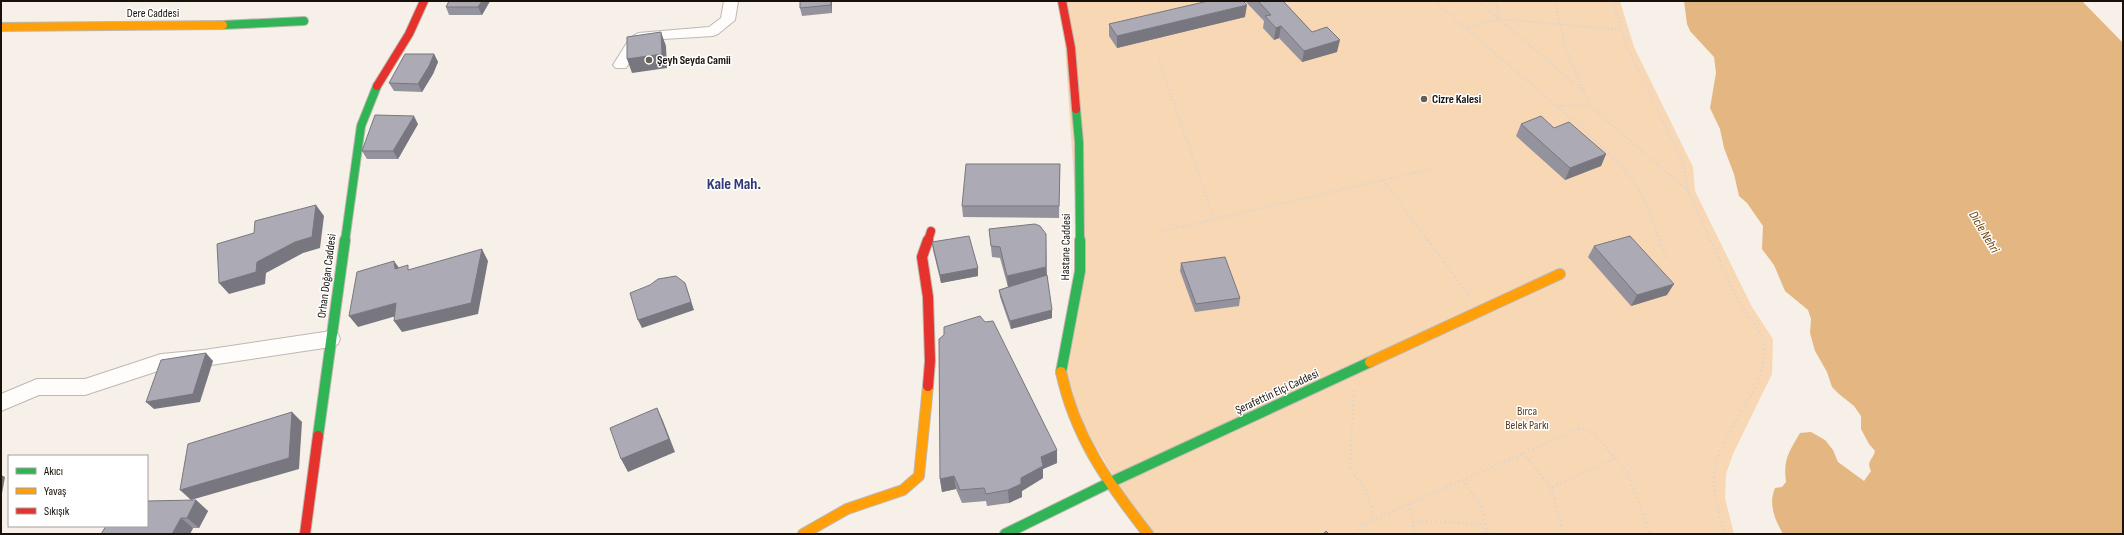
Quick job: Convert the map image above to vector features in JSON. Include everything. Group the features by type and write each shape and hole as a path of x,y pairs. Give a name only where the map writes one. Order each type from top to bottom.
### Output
{"street":[{"name":"Orhan Doğan Caddesi","path":"305,534 361,126 377,85 409,34 424,1"},
{"path":"621,65 635,41 643,36 713,31 728,20 731,1"},
{"name":"Hastane Caddesi","path":"1062,1 1071,48 1079,142 1080,271 1061,369 1062,382 1073,417 1086,444 1109,483 1148,534"},
{"name":"Orhan Doğan Caddesi","path":"409,34 429,15"},
{"name":"Dere Caddesi","path":"1,28 304,21"},
{"path":"803,534 847,509 904,491 912,485 919,476 927,407 930,362 928,297 922,257 931,232"},
{"name":"Şerafettin Elçi Caddesi","path":"1004,534 1109,483 1560,274"},
{"path":"1,403 37,387 85,387 161,362 204,358 331,339"}],"path":[{"path":"1434,1 1557,106 1618,163 1634,182 1646,202 1667,260"},
{"path":"1478,1 1584,92"},
{"path":"1496,1 1499,19"},
{"path":"1555,1 1566,49 1589,105 1688,191"},
{"path":"1613,1 1627,47 1676,147 1684,167 1688,191 1741,305 1761,336 1764,346 1761,372 1722,450 1715,468 1714,495 1725,534"},
{"path":"1466,28 1499,19 1622,30"},
{"path":"1159,60 1214,220"},
{"path":"1557,106 1589,105"},
{"path":"1159,232 1435,168"},
{"path":"1383,180 1480,311"},
{"path":"1355,369 1350,466 1352,472 1367,492 1374,519"},
{"path":"1360,534 1359,526 1578,429 1584,429 1594,434 1632,480 1650,534"},
{"path":"1524,453 1551,488 1564,534"},
{"path":"1551,488 1615,458"},
{"path":"1463,480 1481,507 1488,534"},
{"path":"1409,504 1415,534"},
{"path":"1412,521 1485,524"}],"green space":[{"name":"Bırca Belek Parkı","path":"1062,1 1620,1 1634,47 1693,167 1695,191 1752,307 1773,339 1772,374 1733,454 1726,474 1725,498 1734,534 1148,534 1064,394 1080,271"}],"water":[{"name":"Dicle Nehri","path":"1684,1 2082,1 2123,43 2123,534 1783,534 1773,512 1773,494 1775,488 1782,487 1786,482 1786,461 1800,433 1811,432 1825,440 1833,450 1838,462 1864,481 1871,471 1869,465 1875,451 1869,444 1861,429 1861,416 1854,406 1832,387 1827,372 1815,351 1810,333 1811,319 1808,310 1785,291 1774,265 1762,249 1763,226 1747,203 1739,196 1734,174 1724,148 1720,129 1710,108 1716,73 1714,57 1690,31 1687,24"}],"building":[{"path":"449,1 482,1 478,7 446,7"},
{"path":"800,1 831,1 831,5 800,8"},
{"path":"1208,1 1243,1 1247,5 1117,36 1109,24"},
{"path":"1258,1 1283,1 1312,32 1327,27 1340,40 1304,51 1281,26 1276,28 1265,16 1271,15"},
{"path":"661,32 662,54 627,59 627,37"},
{"path":"405,54 434,54 429,66 418,84 389,83"},
{"path":"375,115 414,116 393,151 362,151"},
{"path":"1541,116 1554,128 1569,122 1606,154 1570,168 1521,124"},
{"path":"966,164 1060,164 1059,206 962,206"},
{"path":"316,205 312,237 295,242 257,262 256,272 219,283 217,244 254,233 255,221"},
{"path":"1035,224 1040,226 1046,234 1046,267 1007,276 1000,247 991,246 989,229"},
{"path":"969,236 978,268 940,275 932,242"},
{"path":"1630,236 1674,284 1637,295 1594,246"},
{"path":"482,249 471,303 394,321 396,303 349,316 357,272 394,261 395,269 408,265 408,270"},
{"path":"1225,257 1240,298 1196,304 1181,263"},
{"path":"1047,275 1052,310 1010,321 999,290"},
{"path":"676,276 685,283 691,302 638,320 630,293 650,285 658,279"},
{"path":"980,316 985,322 993,321 1057,450 1041,457 1043,466 1021,478 1021,484 1008,490 986,494 984,488 960,490 954,476 940,479 939,339 944,335 944,327"},
{"path":"206,353 193,394 146,402 161,360"},
{"path":"657,408 669,439 621,459 610,428"},
{"path":"292,412 289,458 180,490 188,444"},
{"path":"196,500 187,518 181,518 172,534 101,534 105,527 148,527 148,501"}],"traffic: fast":[{"path":"223,25 304,21"},
{"path":"318,436 361,126 377,86"},
{"path":"1061,372 1080,271 1079,142 1076,109"},
{"path":"1005,534 1109,483 1370,362"}],"traffic: slow":[{"path":"1,27 223,25"},
{"path":"1370,362 1560,274"},
{"path":"1061,372 1073,417 1083,438 1106,478 1148,534"},
{"path":"803,534 856,505 903,490 919,476 928,386"}],"traffic: jam":[{"path":"377,86 409,34 424,1"},
{"path":"1062,1 1071,48 1076,109"},
{"path":"928,386 930,361 928,297 922,257 931,231"},
{"path":"305,534 318,436"}],"place":[{"name":"Şeyh Seyda Camii","path":"649,60"},
{"name":"Cizre Kalesi","path":"1424,99"}],"district":[{"name":"Kale Mah.","path":"734,184"}]}
